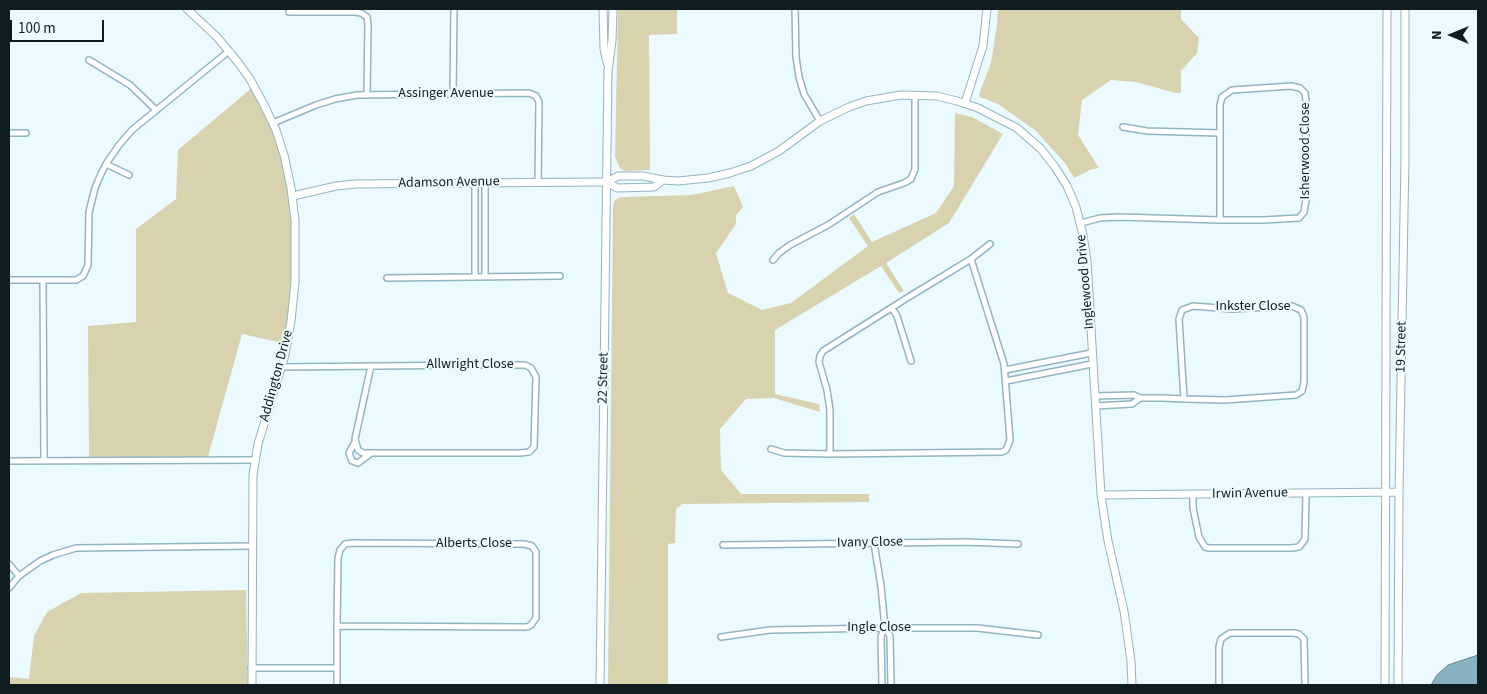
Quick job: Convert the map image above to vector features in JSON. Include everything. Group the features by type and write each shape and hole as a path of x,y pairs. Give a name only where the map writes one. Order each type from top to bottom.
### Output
{"street":[{"name":"Addington Drive","path":"187,9 217,37 250,79 273,124 284,155 292,196 295,228 295,282 291,321 281,367 255,460 252,488 252,685"},
{"path":"453,94 454,9"},
{"name":"22 Street","path":"602,9 604,50 608,71"},
{"name":"22 Street","path":"600,685 608,71 612,41 613,9"},
{"path":"795,9 796,57 799,77 804,94 820,121"},
{"path":"965,103 983,46 987,9"},
{"name":"19 Street","path":"1386,685 1387,9"},
{"name":"19 Street","path":"1398,685 1399,492 1405,168 1405,9"},
{"path":"289,12 355,12 367,17 367,94"},
{"path":"9,280 76,280 86,273 88,265 89,212 95,188 106,164 125,137 228,51"},
{"path":"89,60 130,85 156,110"},
{"name":"Isherwood Close","path":"1081,223 1100,218 1119,217 1220,220 1294,219 1301,216 1306,207 1306,101 1305,93 1300,88 1294,86 1228,92 1220,101 1220,220"},
{"name":"Assinger Avenue","path":"273,124 335,99 367,94 529,94 536,96 540,109 538,182"},
{"path":"773,260 790,245 828,225 878,192 911,179 915,169 915,95"},
{"name":"Inglewood Drive","path":"607,182 618,176 643,176 663,180 708,178 751,166 779,151 820,121 866,100 886,97 936,96 965,103 986,111 1017,128 1041,149 1067,186 1081,223 1087,260 1091,353 1101,495 1108,541 1124,611 1132,685"},
{"path":"1123,127 1147,131 1220,134"},
{"path":"9,133 26,133"},
{"path":"106,164 129,175"},
{"name":"Inglewood Drive","path":"607,182 618,188 654,187 663,180"},
{"path":"475,182 475,276"},
{"path":"485,182 485,276"},
{"name":"Adamson Avenue","path":"292,196 336,186 356,184 607,182"},
{"path":"830,454 830,410 827,390 819,362 820,356 825,349 971,259 990,244"},
{"path":"771,449 784,453 830,454 1002,452 1006,450 1010,440 1003,360 971,259"},
{"path":"387,278 560,276"},
{"path":"43,280 44,461"},
{"name":"Inkster Close","path":"1094,396 1134,395 1140,398 1184,399 1248,399 1289,397 1299,394 1304,387 1304,317 1301,310 1292,306 1232,310 1193,306 1182,310 1179,319 1184,399"},
{"path":"892,308 897,316 911,361"},
{"path":"1004,370 1091,353"},
{"path":"1006,381 1092,364"},
{"name":"Allwright Close","path":"281,367 372,366 522,365 529,367 536,377 535,441 532,450 526,453 370,454 358,463 352,461 349,453 355,441 372,366"},
{"name":"Inkster Close","path":"1095,406 1132,404 1140,398"},
{"path":"355,441 360,451 370,454"},
{"path":"9,461 255,460"},
{"name":"Irwin Avenue","path":"1101,495 1399,492"},
{"path":"1192,494 1199,537 1205,547 1291,548 1299,547 1305,539 1306,493"},
{"path":"874,543 881,586 884,628 881,636 882,685"},
{"name":"Ivany Close","path":"723,546 874,543 1018,544"},
{"name":"Alberts Close","path":"337,626 526,627 531,625 536,618 536,552 532,546 524,544 345,544 340,550 338,558 337,626 337,685"},
{"path":"9,588 19,576 46,558 76,548 252,546"},
{"path":"9,564 19,576"},
{"path":"884,628 890,636 891,685"},
{"name":"Ingle Close","path":"721,637 770,630 884,628 977,628 1038,635"},
{"path":"1219,685 1219,646 1221,639 1230,633 1299,634 1304,638 1305,685"},
{"path":"251,668 337,668"},
{"path":"882,672 891,672"}],"shaded area":[{"path":"618,9 677,9 677,34 649,35 650,170 625,171 620,168 615,157"},
{"path":"998,9 1181,9 1181,19 1199,38 1197,53 1181,71 1181,93 1136,82 1111,80 1082,100 1078,135 1099,168 1092,169 1074,178 1065,163 1036,131 998,104 980,97 979,94 991,63"},
{"path":"254,86 284,155 295,243 287,344 242,334 207,460 89,461 88,326 136,322 136,229 176,199 178,150"},
{"path":"955,113 972,117 1003,134 949,223 886,263 904,291 899,293 881,266 775,330 775,394 819,404 820,412 774,398 746,399 720,429 721,470 741,494 869,494 869,502 682,504 676,509 675,543 668,544 668,685 608,685 613,205 615,200 621,197 692,195 734,186 743,207 736,215 736,224 716,253 728,293 762,310 791,303 868,246 849,218 854,214 872,242 936,213 954,186"},
{"path":"246,590 248,685 9,685 9,677 29,679 34,636 47,612 81,593"}],"water":[{"path":"1478,655 1478,685 1431,685 1437,675 1448,665"}]}
